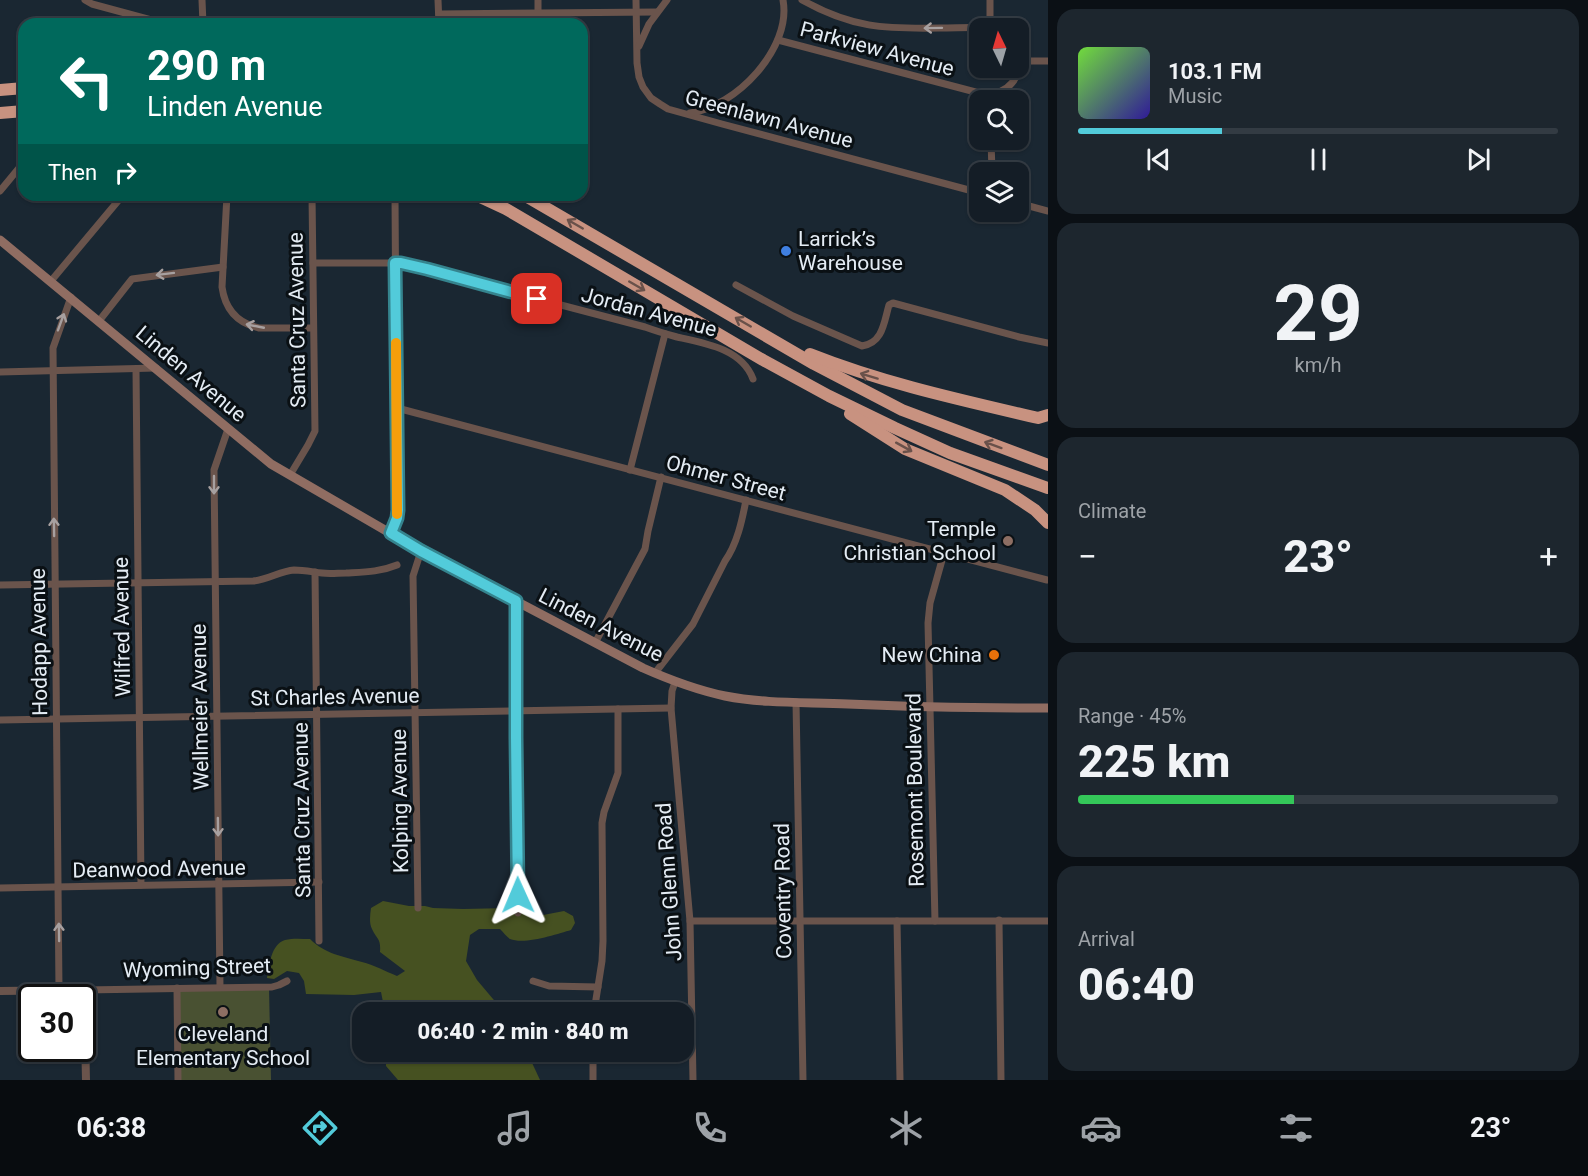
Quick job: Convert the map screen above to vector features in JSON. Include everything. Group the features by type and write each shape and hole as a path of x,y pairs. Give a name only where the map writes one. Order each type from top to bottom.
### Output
{"highway":[{"path":"0,90 18,88"},
{"path":"0,112 18,111"},
{"path":"489,201 829,396 950,453 1048,488"},
{"path":"536,201 773,340 902,410 1048,465"},
{"path":"773,340 848,369 901,385 1045,418"},
{"path":"784,371 905,449 1005,490 1035,510 1048,523"}],"main road":[{"name":"Linden Avenue","path":"0,240 271,464 421,551 595,643 675,682 724,696 767,702 930,708 1048,708"}],"street":[{"path":"85,0 92,4 145,18"},
{"path":"117,0 117,10"},
{"path":"202,0 203,18"},
{"path":"438,0 439,18"},
{"path":"538,0 538,18"},
{"name":"Greenlawn Avenue","path":"636,0 639,77 651,98 668,109 969,190"},
{"path":"637,52 649,24 667,0"},
{"path":"686,113 703,110 724,100 746,84 764,64 778,40 783,24 783,0"},
{"path":"802,0 819,10 847,21 881,28 969,28"},
{"path":"990,0 991,18"},
{"path":"439,14 657,12"},
{"name":"Parkview Avenue","path":"778,40 969,91"},
{"path":"1029,62 1048,61"},
{"name":"Parkview Avenue","path":"1002,90 1015,78"},
{"path":"0,191 18,169"},
{"path":"51,281 118,201"},
{"path":"227,201 223,295 229,309 244,323 259,328 313,328"},
{"name":"Santa Cruz Avenue","path":"290,475 315,431 312,201"},
{"path":"391,533 398,510 395,201"},
{"path":"1029,206 1048,211"},
{"name":"Jordan Avenue","path":"313,263 401,263 665,334 703,342 723,349 744,364 753,380"},
{"path":"99,321 132,279 223,267"},
{"path":"736,285 793,316 862,346 869,345 879,337 891,303 1048,343"},
{"name":"Hodapp Avenue","path":"59,984 52,371 53,343 71,297"},
{"path":"630,470 665,334"},
{"path":"0,372 156,368"},
{"name":"Wilfred Avenue","path":"136,369 141,885"},
{"name":"Ohmer Street","path":"397,408 1047,580"},
{"name":"Wellmeier Avenue","path":"220,987 214,470 228,429"},
{"path":"595,643 645,549 661,477"},
{"path":"655,673 693,624 735,543 746,500"},
{"name":"Kolping Avenue","path":"418,908 413,576 421,551"},
{"name":"Rosemont Boulevard","path":"935,921 929,611 944,552"},
{"path":"0,585 262,580 293,570 323,573 379,571 397,565"},
{"name":"Santa Cruz Avenue","path":"315,572 319,941"},
{"path":"516,601 518,913"},
{"name":"John Glenn Road","path":"675,682 671,708 690,921 693,1080"},
{"name":"Coventry Road","path":"796,702 803,1080"},
{"name":"St Charles Avenue","path":"0,720 671,708"},
{"path":"596,1002 603,941 602,823 618,773 618,709"},
{"name":"Deanwood Avenue","path":"0,888 319,882"},
{"path":"999,920 1001,1080"},
{"path":"690,921 1048,921"},
{"path":"897,921 900,1080"},
{"name":"Wyoming Street","path":"96,990 272,987 287,981"},
{"path":"533,981 549,986 598,987"},
{"path":"177,988 178,1080"},
{"name":"Wyoming Street","path":"0,991 18,991"},
{"path":"86,1062 86,1080"},
{"path":"593,1062 593,1080"}],"green space":[{"path":"383,901 433,908 510,908 538,916 564,911 573,916 575,923 571,930 524,941 510,939 500,929 479,929 470,935 466,961 477,980 496,1002 383,1002 381,992 354,995 306,994 304,981 299,973 287,971 274,979 267,978 277,946 280,942 294,939 310,939 328,951 397,976 405,971 380,952 379,941 371,927 371,908"},
{"name":"Cleveland Elementary School","path":"269,987 271,1080 178,1080 177,988"},
{"path":"386,1062 532,1062 540,1080 398,1080 386,1066"}],"slow traffic":[{"path":"396,343 397,514"}],"place":[{"name":"Larrick’s Warehouse","path":"786,251"},
{"name":"Temple Christian School","path":"1008,541"},
{"name":"New China","path":"994,655"},
{"name":"Cleveland Elementary School","path":"223,1012"}],"route":[{"path":"518,895 516,601 391,533 398,510 395,263 427,269 537,299"}]}
